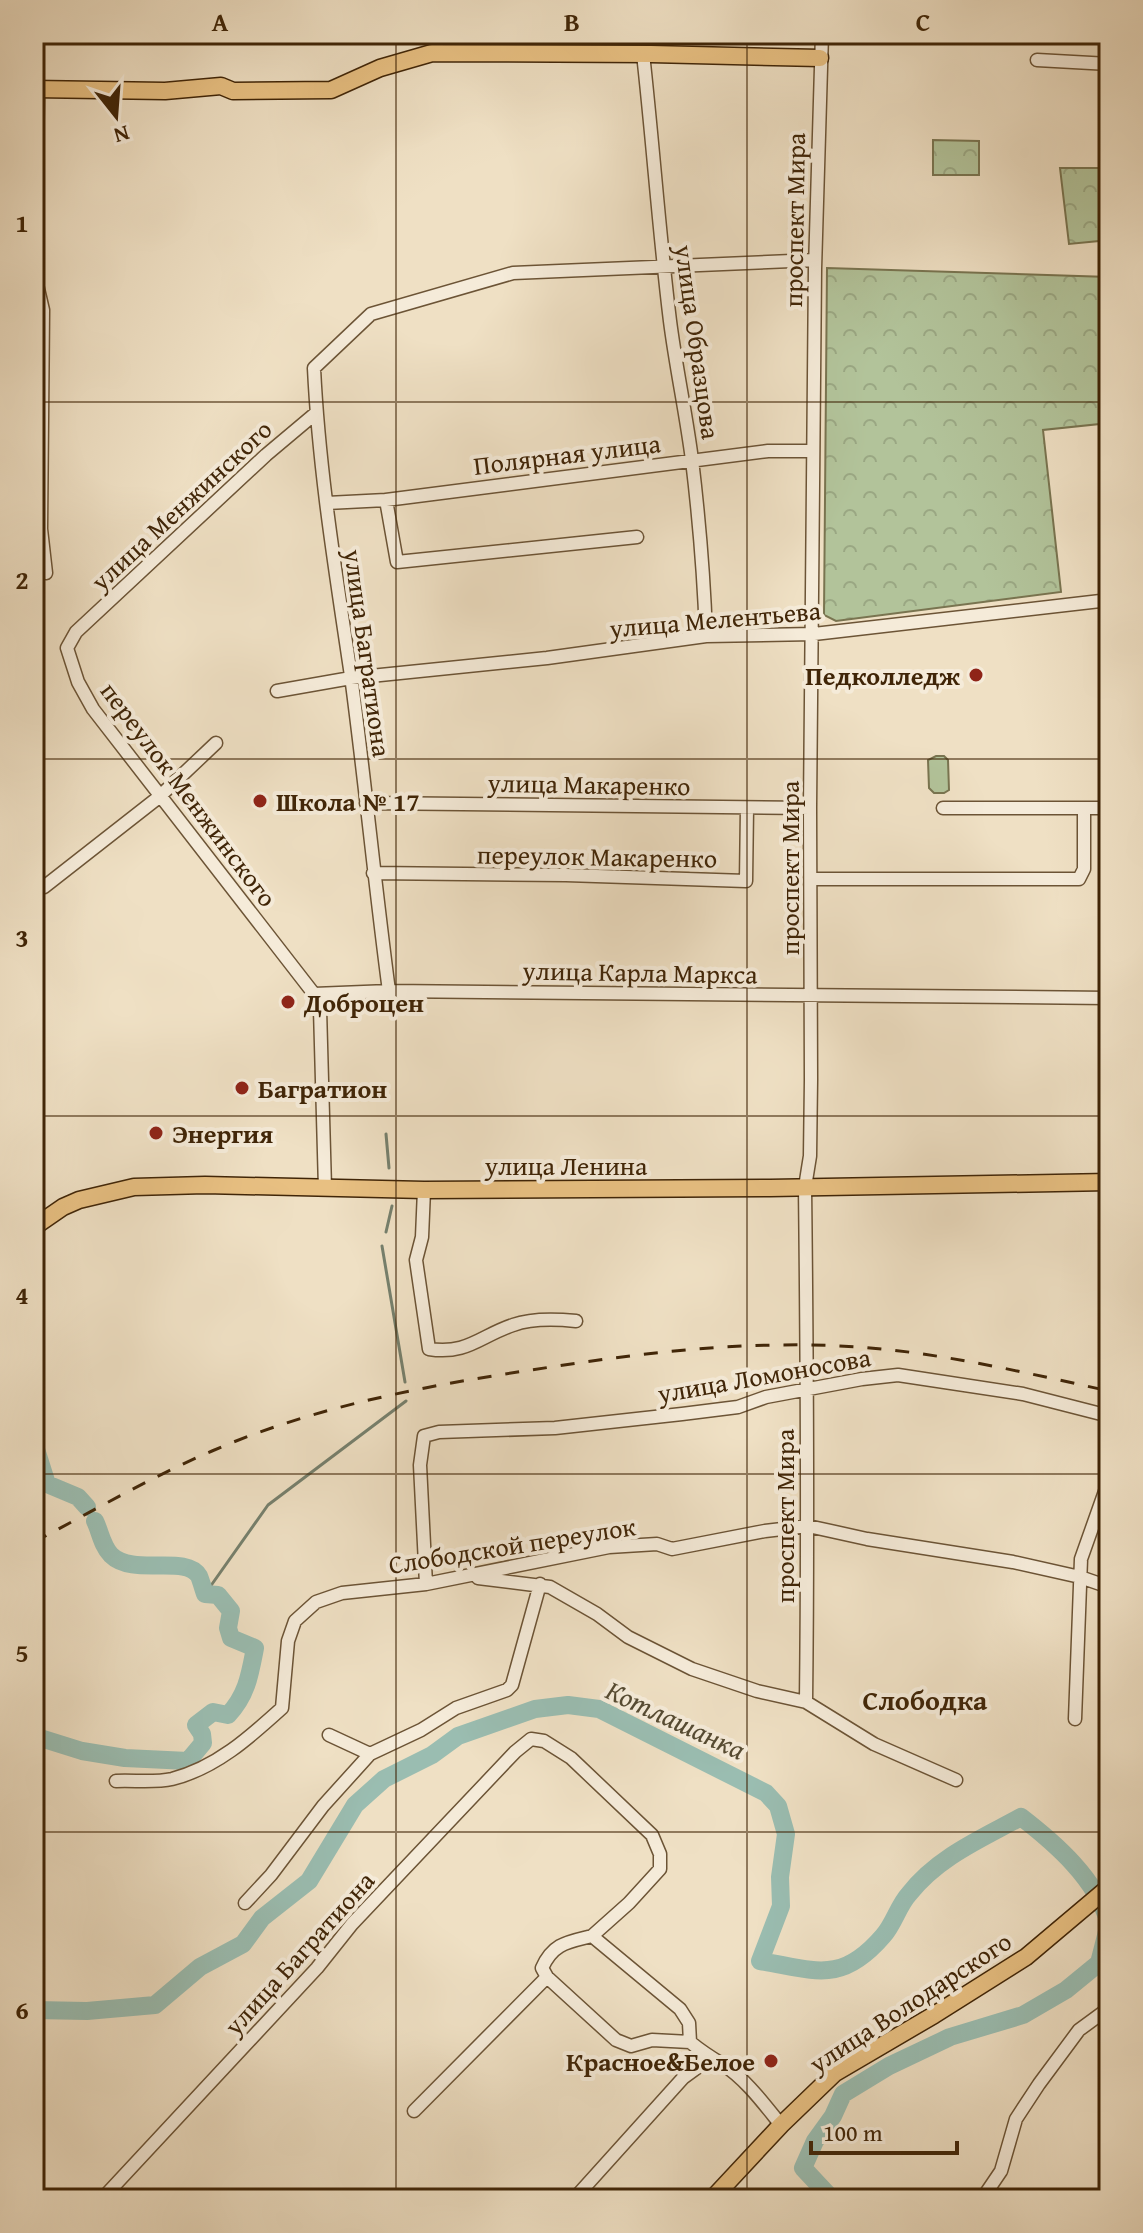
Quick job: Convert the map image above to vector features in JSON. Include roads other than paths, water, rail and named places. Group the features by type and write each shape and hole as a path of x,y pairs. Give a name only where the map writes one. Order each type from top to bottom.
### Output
{"main road":[{"path":"36,89 165,91 221,86 233,91 331,90 380,68 432,53 820,58"},
{"name":"улица Ленина","path":"34,1227 79,1200 134,1187 184,1185 424,1190 1109,1182"},
{"name":"улица Володарского","path":"716,2197 781,2125 835,2073 1026,1957 1109,1887"}],"street":[{"name":"проспект Мира","path":"806,1702 805,1187 810,1156 815,260 822,34"},
{"name":"улица Образцова","path":"643,54 663,267 677,381 692,461 706,636"},
{"path":"1037,60 1109,64"},
{"path":"36,89 35,276 43,310 41,529 46,573"},
{"path":"663,267 815,260"},
{"name":"улица Багратиона","path":"389,991 316,413 314,368 371,314 513,273 663,267"},
{"name":"улица Менжинского","path":"76,632 266,455 316,413"},
{"name":"Полярная улица","path":"327,503 386,500 768,451 813,451"},
{"path":"386,500 397,562 637,537"},
{"name":"улица Мелентьева","path":"277,691 351,678 547,658 706,636 814,634 1109,600"},
{"name":"переулок Менжинского","path":"76,632 67,648 78,682 93,709 314,994"},
{"path":"44,887 159,797 216,743"},
{"name":"улица Макаренко","path":"366,803 810,808"},
{"name":"переулок Макаренко","path":"373,873 746,881 747,808"},
{"path":"943,808 1109,808"},
{"path":"811,879 1079,879 1084,869 1084,808"},
{"name":"улица Карла Маркса","path":"314,994 389,991 1109,998"},
{"path":"314,994 320,1009 325,1188"},
{"path":"424,1190 422,1237 416,1260 429,1349 457,1350 515,1324 542,1320 576,1321"},
{"name":"улица Ломоносова","path":"426,1584 420,1465 424,1436 439,1432 555,1428 682,1414 738,1407 766,1397 898,1375 1023,1394 1109,1416"},
{"path":"1075,1719 1081,1559 1109,1480"},
{"name":"Слободской переулок","path":"116,1781 171,1779 201,1769 250,1737 282,1708 288,1641 295,1621 316,1602 342,1593 426,1584 609,1547 657,1544 672,1549 808,1526 1080,1577 1109,1587"},
{"path":"463,1577 550,1587 572,1598 628,1637 692,1669 757,1691 806,1702 874,1744 956,1780"},
{"path":"245,1903 271,1875 332,1795 370,1754 421,1730 456,1708 507,1690 512,1685 540,1584"},
{"path":"329,1735 370,1754"},
{"name":"улица Багратиона","path":"102,2199 317,1968 352,1924 515,1752 531,1739 544,1741 571,1758 652,1835 660,1854 660,1869 629,1903 592,1936"},
{"path":"690,2042 689,2023 680,2009 592,1936 565,1942 548,1953 542,1968 547,1977 616,2040 631,2046 652,2040 690,2042 709,2059 723,2065 758,2097 781,2125"},
{"path":"414,2111 547,1977"},
{"path":"982,2199 1001,2171 1016,2119 1039,2084 1079,2030 1109,2008"},
{"path":"574,2199 683,2078 709,2059"},
{"path":"34,2190 47,2199"}],"waterway":[{"path":"386,1134 389,1168"},
{"path":"386,1232 392,1206"},
{"path":"382,1246 405,1382"},
{"path":"205,1594 268,1505 406,1401"},
{"name":"Котлашанка","path":"34,1443 47,1484 78,1497 87,1507"},
{"name":"Котлашанка","path":"34,1736 82,1751 125,1758 188,1761 203,1743 196,1725 213,1712 228,1715 240,1700 249,1675 255,1648 231,1638 228,1628 231,1611 218,1595 205,1594 199,1576 192,1570 132,1564 111,1555 95,1521"},
{"name":"Котлашанка","path":"34,2010 87,2011 155,2005 200,1967 243,1944 262,1918 309,1881 355,1805 384,1779 432,1755 458,1736 535,1709 568,1705 599,1709 766,1793 778,1806 786,1834 780,1877 781,1906 760,1961 812,1970 840,1968 854,1962 883,1936 905,1899 933,1869 1021,1817 1061,1851 1085,1877 1109,1923"},
{"name":"Котлашанка","path":"832,2199 803,2168 843,2094 889,2066 950,2037 1023,2015 1066,1990 1099,1963 1109,1924"}],"railway":[{"path":"34,1542 189,1461 294,1420 422,1389 590,1361 743,1346 859,1347 953,1359 1109,1391"}],"place":[{"name":"Педколледж","path":"976,675"},
{"name":"Школа № 17","path":"260,801"},
{"name":"Доброцен","path":"288,1002"},
{"name":"Багратион","path":"242,1088"},
{"name":"Энергия","path":"156,1133"},
{"name":"Красное&Белое","path":"771,2061"}],"district":[{"name":"Слободка","path":"925,1699"}]}
